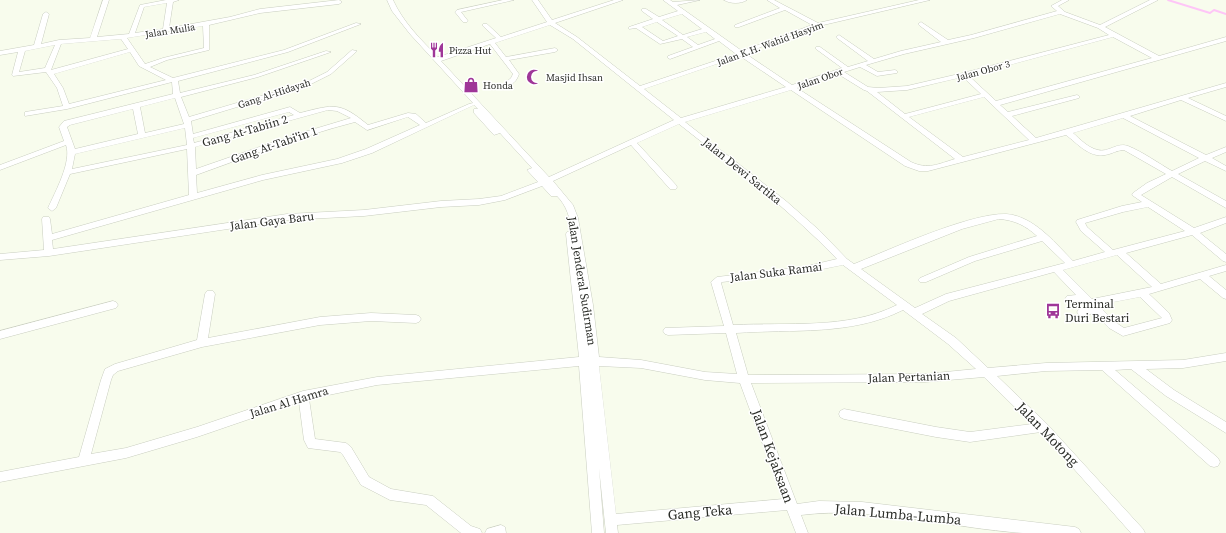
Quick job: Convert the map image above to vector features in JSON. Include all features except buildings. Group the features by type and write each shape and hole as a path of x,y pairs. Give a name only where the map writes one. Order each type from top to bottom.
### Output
{"street":[{"path":"93,39 106,0"},
{"name":"Jalan Jenderal Sudirman","path":"385,0 414,44 471,105 488,119"},
{"name":"Jalan Jenderal Sudirman","path":"390,0 395,15 546,181 566,211 589,361 612,533"},
{"path":"465,21 458,12 459,10 511,0"},
{"name":"Jalan Dewi Sartika","path":"535,0 552,24 575,38 783,203 816,232 844,261 952,341"},
{"path":"595,0 601,5"},
{"path":"436,60 552,24 601,5 620,0"},
{"path":"669,2 696,0"},
{"path":"727,0 733,2 744,0"},
{"path":"770,0 817,25"},
{"path":"900,0 906,5"},
{"name":"Jalan K.H. Wahid Hasyim","path":"639,89 741,54 761,45 817,25 927,0"},
{"path":"1065,0 1054,6 1062,12 1100,27 1158,58"},
{"path":"1100,27 1155,0"},
{"path":"131,36 142,6 173,1 166,31"},
{"name":"Jalan Mulia","path":"0,53 59,42 122,37 166,31 206,24 260,11 339,2"},
{"path":"669,2 741,54 914,167 923,170 960,159 1035,141 1226,85"},
{"path":"737,26 785,8"},
{"path":"644,10 656,20 697,47"},
{"path":"682,12 634,27 661,43 706,30"},
{"name":"Jalan Obor","path":"546,181 679,121 793,88 847,69 904,52 1062,12"},
{"path":"37,46 46,14"},
{"path":"144,67 171,58 207,49 206,24"},
{"path":"28,114 67,107 286,51 358,24"},
{"path":"921,24 946,42"},
{"path":"485,25 501,40"},
{"name":"Jalan Obor 3","path":"870,90 907,88 964,75 1114,35"},
{"path":"122,37 141,65 174,79"},
{"path":"839,37 873,61"},
{"path":"670,57 720,39"},
{"path":"995,104 1226,39"},
{"path":"49,71 59,42"},
{"path":"492,43 516,74 514,79 508,83"},
{"path":"818,48 847,69"},
{"path":"22,49 15,75 49,71 131,50"},
{"path":"505,59 555,50"},
{"name":"Gang Al-Hidayah","path":"72,152 142,135 187,122 307,84 329,73 354,51"},
{"path":"52,208 67,172 72,152 63,127 67,123 256,76 328,52"},
{"path":"861,65 877,74 895,72"},
{"path":"49,71 60,88 67,107"},
{"path":"839,72 863,88 870,90 960,159"},
{"path":"964,75 1035,141"},
{"path":"174,79 187,122 193,197"},
{"path":"904,116 985,95"},
{"path":"1007,115 1077,97"},
{"path":"1182,98 1226,119"},
{"path":"47,238 262,178 339,161 369,152 471,105"},
{"path":"136,107 142,135"},
{"path":"189,137 290,108 299,116"},
{"name":"Gang At-Tabiin 2","path":"67,172 190,146 332,108 357,119 368,128 408,115 413,116 425,126"},
{"path":"1124,115 1226,169"},
{"name":"Gang At-Tabi'in 1","path":"192,174 320,128 357,119"},
{"path":"1067,132 1093,152 1104,153 1117,148 1126,148 1226,205"},
{"path":"0,168 68,142"},
{"path":"633,143 672,187"},
{"path":"1226,149 1172,175 1136,195 1193,232 1226,259"},
{"name":"Jalan Gaya Baru","path":"0,257 49,253 287,217 364,213 441,204 479,202 502,198 546,181"},
{"path":"1148,204 1122,209 1080,222 1084,229 1159,288"},
{"path":"853,268 956,227 1002,215 1028,224 1071,264"},
{"path":"46,219 49,253"},
{"path":"914,313 946,298 1193,232 1226,220"},
{"path":"923,280 972,259 1042,238"},
{"name":"Jalan Suka Ramai","path":"744,379 716,284 718,279 803,270 844,261"},
{"path":"1055,268 1089,303 1123,332 1167,320 1166,316 1142,293"},
{"path":"1070,299 1089,303 1142,293 1226,268"},
{"path":"1202,276 1226,295"},
{"path":"202,343 210,294"},
{"path":"1082,312 1089,303"},
{"path":"0,335 113,305"},
{"path":"668,331 841,323 878,318 890,314 903,306"},
{"path":"84,462 106,380 110,371 202,343 320,321 371,317 416,319"},
{"name":"Jalan Motong","path":"952,341 1043,427 1139,533"},
{"name":"Jalan Pertanian","path":"589,361 641,364 706,376 744,379 925,378 1046,367 1183,364 1226,357"},
{"name":"Jalan Jenderal Sudirman","path":"589,361 594,500 598,533"},
{"name":"Jalan Al Hamra","path":"0,477 84,462 126,452 197,432 303,396 377,381 589,361"},
{"path":"1104,366 1214,462"},
{"path":"1134,366 1170,392 1226,428"},
{"name":"Jalan Kejaksaan","path":"744,379 802,533"},
{"path":"303,396 310,440 312,444 342,447 347,451 364,481 390,494 429,500 468,531 476,533"},
{"path":"844,414 970,437 1043,427"},
{"name":"Gang Teka","path":"610,520 792,507"},
{"name":"Jalan Lumba-Lumba","path":"792,507 862,508 1074,533"}],"waterway":[{"path":"1168,0 1210,13 1214,10 1226,14"}],"place":[{"name":"Pizza Hut","path":"437,50"},
{"name":"Masjid Ihsan","path":"534,77"},
{"name":"Honda","path":"471,85"},
{"name":"Terminal Duri Bestari","path":"1053,311"}]}
